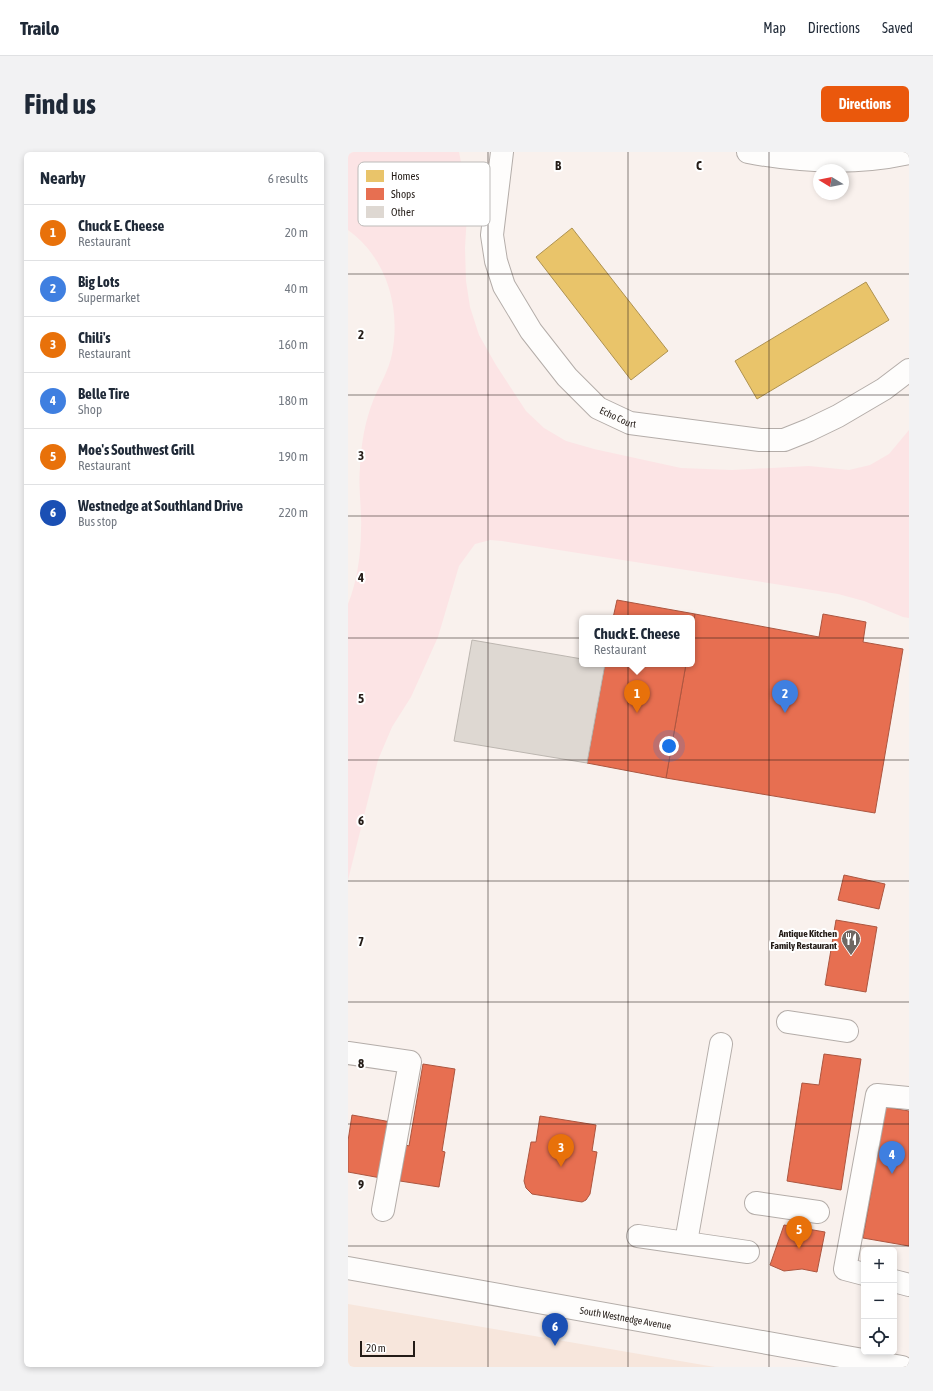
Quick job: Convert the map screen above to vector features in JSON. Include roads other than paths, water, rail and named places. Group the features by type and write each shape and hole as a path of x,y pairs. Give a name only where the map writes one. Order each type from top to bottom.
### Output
{"street":[{"name":"Echo Court","path":"502,152 492,234 496,261 504,286 531,331 544,348 567,377 598,408 630,423 760,440 784,440 838,416 884,389 909,370"},
{"path":"748,152 815,161 891,157 909,153"},
{"path":"788,1022 847,1031"},
{"path":"686,1242 721,1044"},
{"path":"348,1053 410,1062 383,1210"},
{"path":"861,1273 845,1269 877,1095 909,1098"},
{"path":"756,1203 818,1212"},
{"path":"638,1236 748,1252"},
{"name":"South Westnedge Avenue","path":"348,1268 902,1367"},
{"path":"897,1282 909,1285"}],"place":[{"name":"Chuck E. Cheese","path":"637,713"},
{"name":"Big Lots","path":"785,713"},
{"name":"Antique Kitchen Family Restaurant","path":"851,956"},
{"name":"Chili's","path":"561,1167"},
{"name":"Belle Tire","path":"892,1174"},
{"name":"Moe's Southwest Grill","path":"799,1249"},
{"name":"Westnedge at Southland Drive","path":"555,1346"}]}
